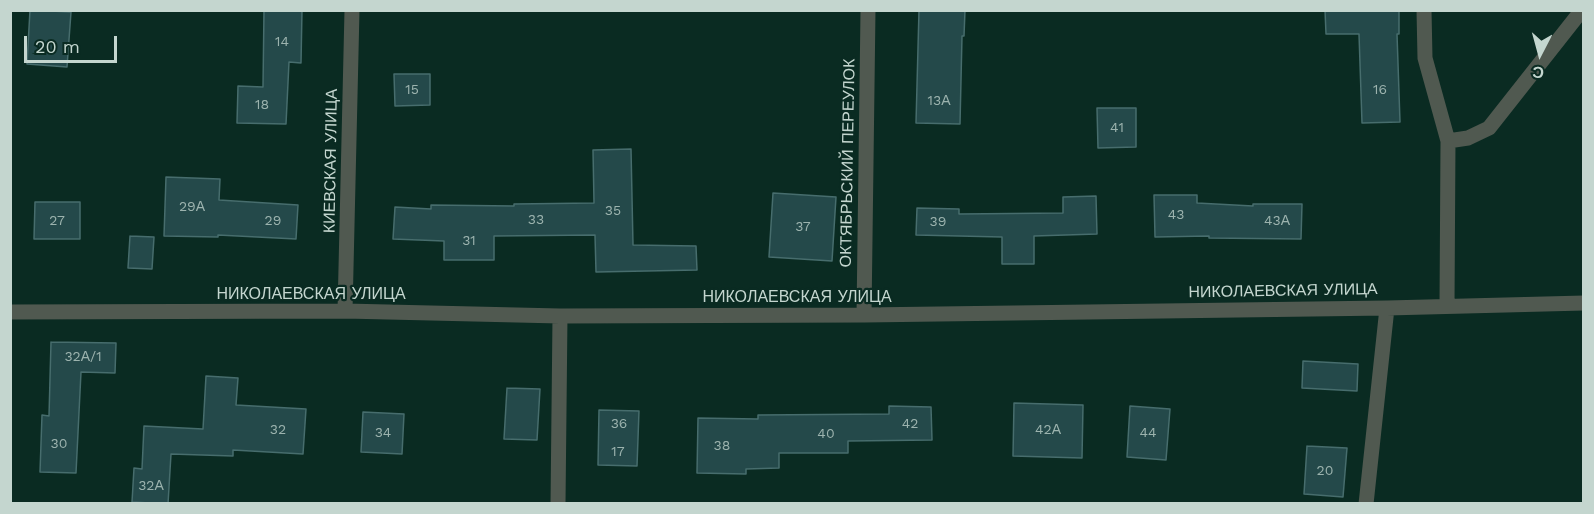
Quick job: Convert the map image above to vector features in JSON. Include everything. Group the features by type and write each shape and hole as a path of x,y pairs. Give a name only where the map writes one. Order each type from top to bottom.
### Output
{"street":[{"name":"КИЕВСКАЯ УЛИЦА","path":"345,311 352,10"},
{"name":"ОКТЯБРЬСКИЙ ПЕРЕУЛОК","path":"864,315 868,10"},
{"path":"1424,10 1425,58 1448,141 1447,305"},
{"path":"1448,141 1468,138 1489,128 1582,10"},
{"name":"НИКОЛАЕВСКАЯ УЛИЦА","path":"10,312 345,311 560,316 864,315 1584,303"},
{"path":"1366,504 1388,308"},
{"path":"558,504 560,316"}],"building":[{"path":"30,10 71,12 67,67 27,64"},
{"path":"264,10 302,10 301,63 289,62 286,124 237,123 238,86 263,87"},
{"path":"919,10 965,10 964,36 962,36 960,124 916,123"},
{"path":"1325,10 1399,10 1399,34 1397,34 1400,122 1362,123 1359,34 1326,34"},
{"path":"394,74 430,74 430,105 395,106"},
{"path":"1097,108 1136,108 1136,147 1098,148"},
{"path":"631,149 633,245 696,246 697,270 596,272 595,235 494,236 494,260 444,260 444,241 393,239 395,207 431,209 431,205 514,206 514,204 594,203 593,150"},
{"path":"166,177 220,179 219,200 298,205 296,239 218,235 218,237 164,236"},
{"path":"773,193 836,197 832,261 769,257"},
{"path":"1154,195 1197,195 1197,203 1253,206 1253,204 1302,204 1301,239 1155,237"},
{"path":"1096,196 1097,234 1034,236 1034,264 1002,264 1002,237 916,235 917,208 959,209 959,214 1063,213 1063,197"},
{"path":"35,202 80,202 80,239 34,239"},
{"path":"130,236 154,237 152,269 128,268"},
{"path":"51,342 116,343 115,373 81,372 76,473 40,472 42,415 49,416"},
{"path":"1303,361 1358,364 1357,391 1302,388"},
{"path":"206,376 238,378 236,405 306,409 303,454 233,450 233,456 171,454 168,504 132,502 134,468 142,469 144,426 203,429"},
{"path":"507,388 540,389 537,440 504,439"},
{"path":"1014,403 1083,405 1082,458 1013,456"},
{"path":"889,406 931,407 932,440 848,441 848,453 779,453 779,468 746,469 746,474 697,473 698,418 758,419 758,415 889,414"},
{"path":"1130,406 1170,409 1166,460 1127,457"},
{"path":"599,410 639,411 637,466 598,465"},
{"path":"363,412 404,414 402,454 361,452"},
{"path":"1307,446 1347,448 1343,497 1304,494"}]}
